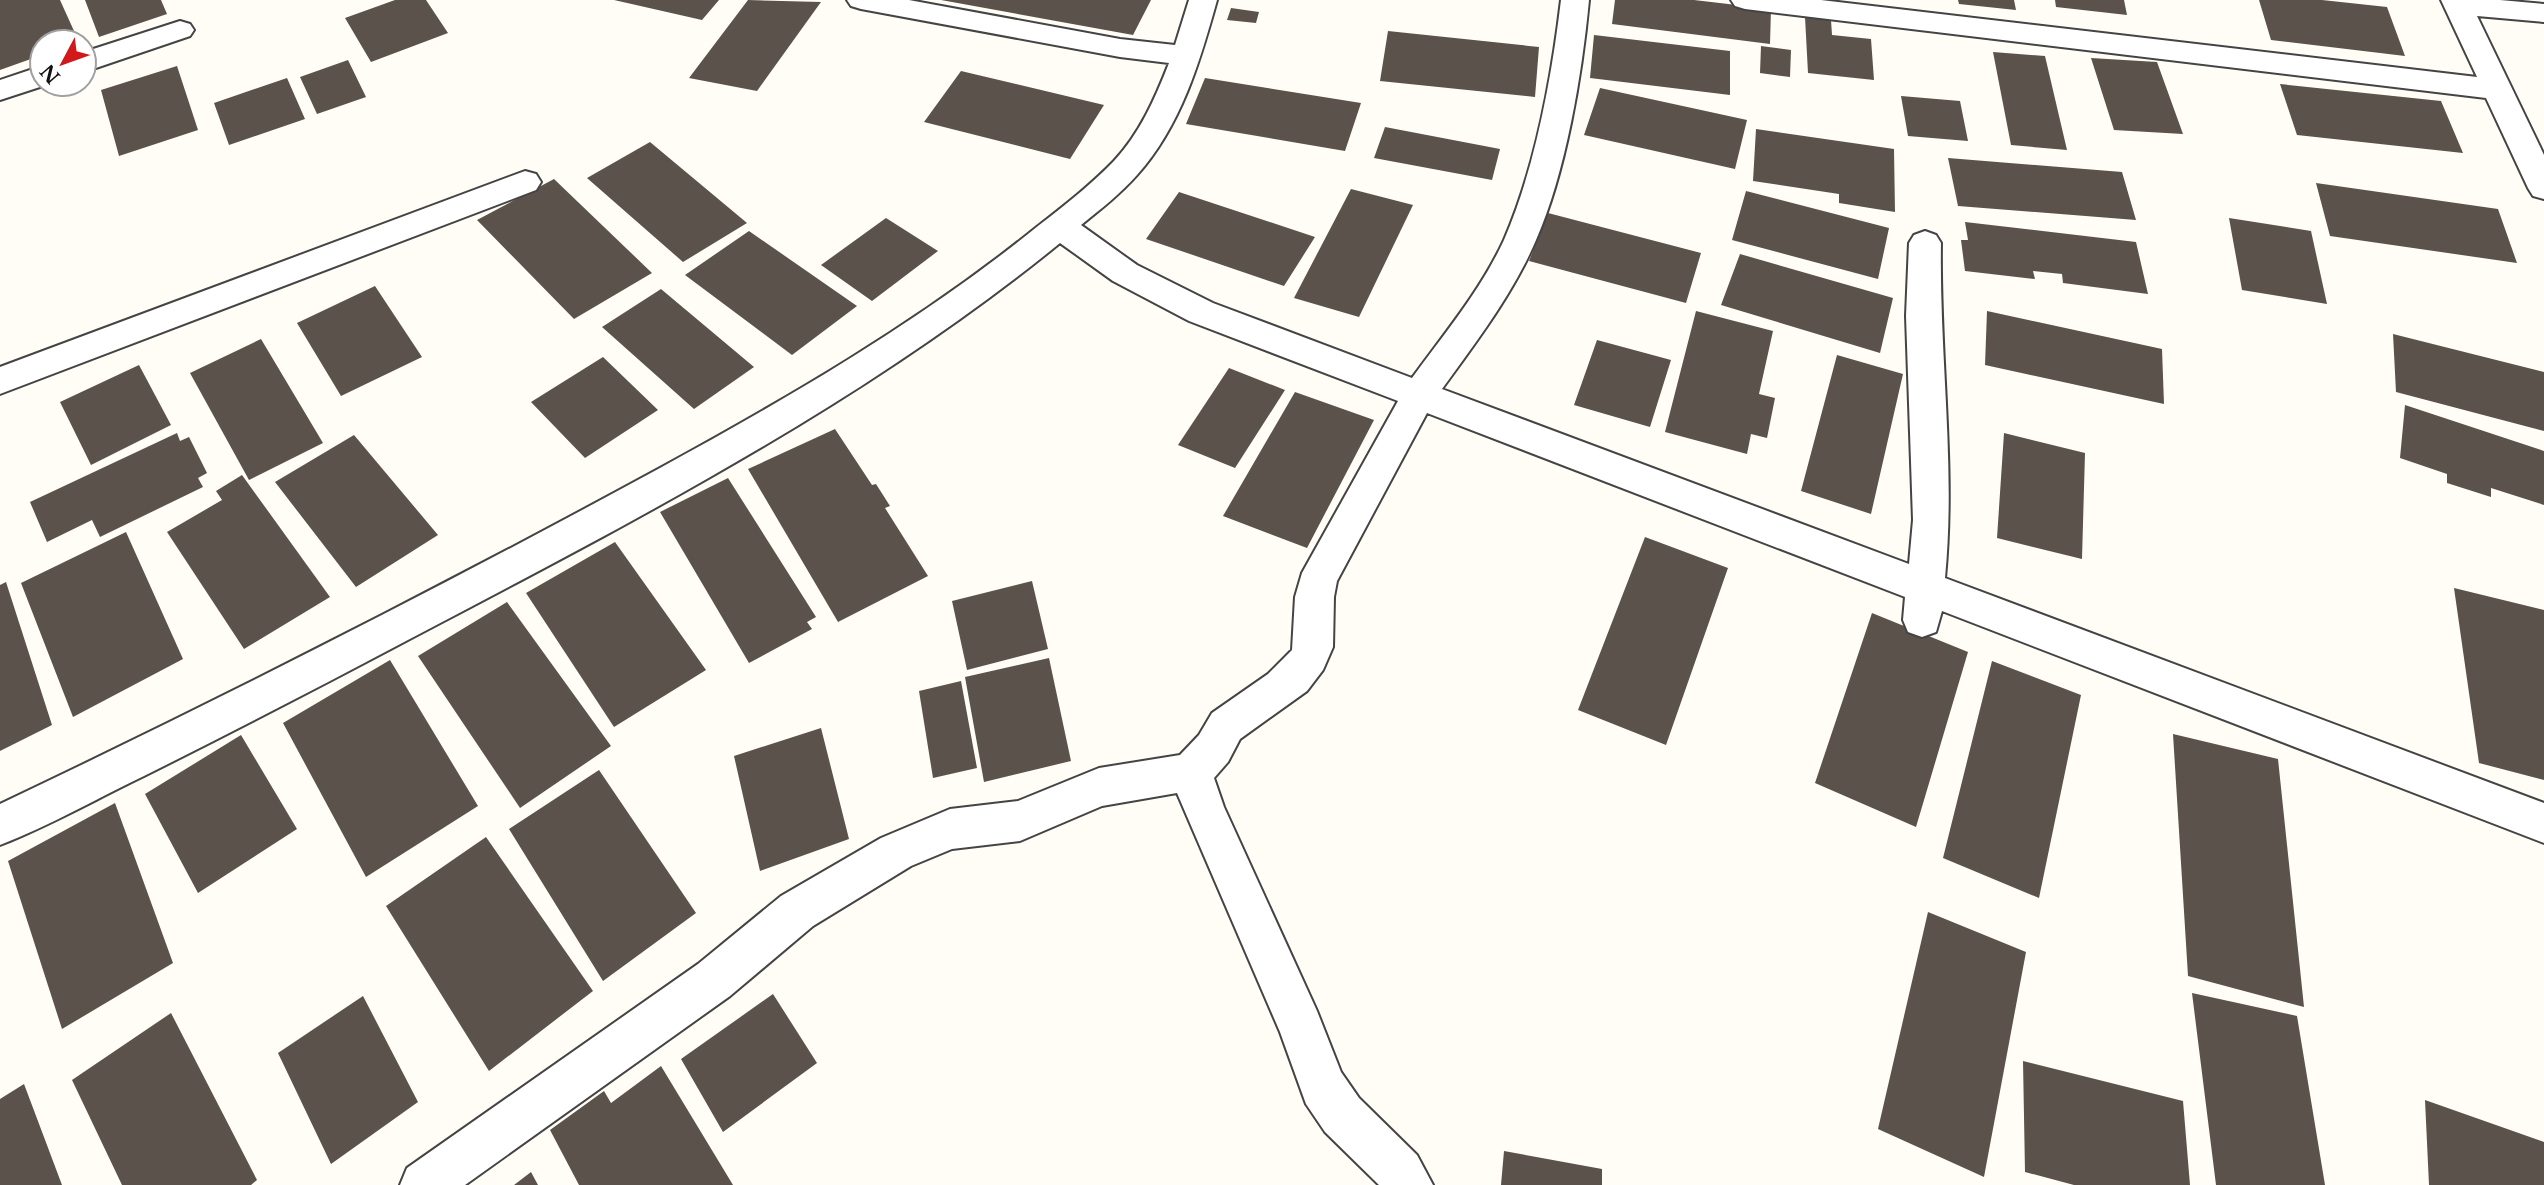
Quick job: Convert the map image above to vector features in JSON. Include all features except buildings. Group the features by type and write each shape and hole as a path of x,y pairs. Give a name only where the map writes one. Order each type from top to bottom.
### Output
{"street":[{"path":"861,0 1119,48 1187,56"},
{"path":"0,825 150,753 380,636 789,413 930,325 1059,226 1107,186 1135,157 1160,121 1187,56 1203,0"},
{"path":"424,1185 714,980 797,911 896,852 950,829 1020,821 1099,787 1191,772 1216,746 1223,728 1250,706 1291,680 1311,656 1319,573 1330,561 1419,396 1486,302 1520,240 1541,180 1569,54 1575,0"},
{"path":"1745,0 2497,89"},
{"path":"2456,3 2544,188"},
{"path":"2456,3 2544,13"},
{"path":"98,57 180,30"},
{"path":"0,90 28,81"},
{"path":"0,381 525,182"},
{"path":"1059,226 1125,273 1170,298 1250,332 1419,396 1924,604 2544,822"},
{"path":"1924,604 1932,520 1923,316 1925,243"},
{"path":"1191,772 1203,809 1301,1027 1323,1087 1342,1115 1400,1172 1409,1185"}]}
